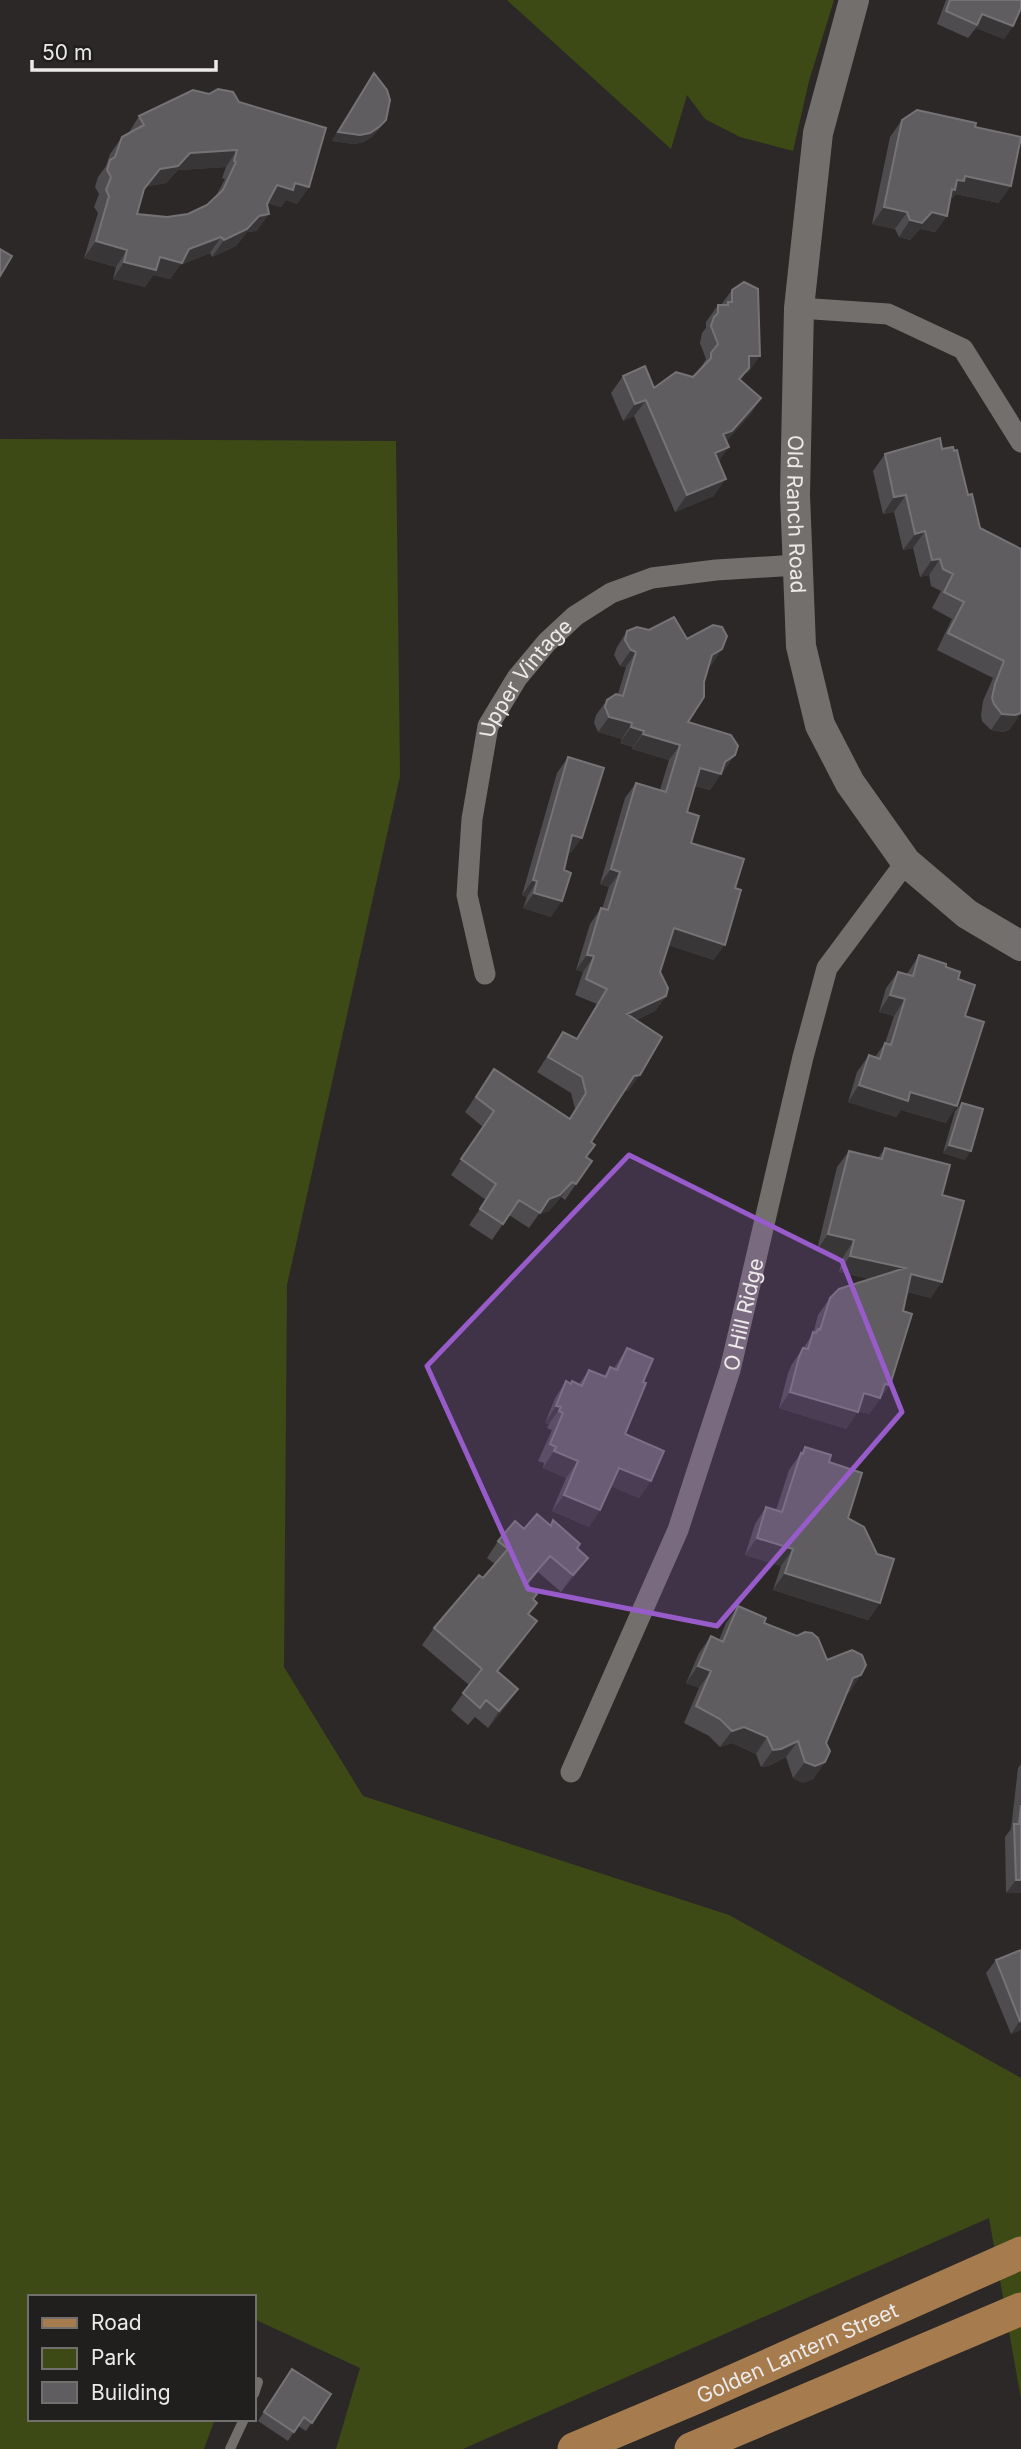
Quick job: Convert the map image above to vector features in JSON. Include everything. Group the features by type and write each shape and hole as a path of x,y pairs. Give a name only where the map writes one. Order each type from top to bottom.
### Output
{"main road":[{"name":"Golden Lantern Street","path":"574,2449 697,2398 1021,2253"},
{"path":"691,2449 1021,2309"}],"street":[{"name":"Old Ranch Road","path":"854,0 818,133 799,308 795,495 801,646 820,725 850,783 906,862 967,914 1021,946"},
{"path":"799,308 888,314 963,349 1021,442"},
{"name":"Upper Vintage","path":"485,974 467,895 472,819 488,726 517,678 547,642 575,616 611,593 652,578 716,570 797,565"},
{"name":"O Hill Ridge","path":"571,1772 678,1530 714,1419 736,1347 803,1057 827,968 906,862"}],"lane":[{"path":"256,2388 258,2382"},
{"path":"230,2449 243,2421"}],"highlighted area":[{"path":"629,1155 842,1261 902,1412 717,1626 528,1589 427,1366"}],"green space":[{"path":"507,0 834,0 809,81 793,151 740,137 705,119 687,95 671,149"},
{"path":"0,439 396,441 400,776 287,1285 284,1667 363,1796 729,1915 1021,2078 1021,2399 989,2218 463,2449 336,2449 360,2368 256,2320 256,2295 28,2295 28,2421 214,2421 204,2449 0,2449"}],"building":[{"path":"950,0 1021,0 1021,8 1013,26 982,14 977,25 946,11"},
{"path":"374,73 387,90 390,100 386,120 370,133 360,135 338,132"},
{"path":"218,89 233,92 239,102 326,128 309,187 295,183 293,190 277,185 267,204 269,214 259,216 247,229 224,240 221,237 189,249 182,263 160,257 156,270 124,262 127,250 96,241 109,196 106,190 111,177 107,170 110,160 115,157 122,137 144,125 139,116 193,90 209,94","holes":["237,150 236,162 223,190 207,205 188,214 167,217 137,214 144,189 160,169 178,166 190,153"]},
{"path":"917,110 976,123 975,127 1021,137 1011,186 965,176 964,181 957,180 955,190 952,189 947,216 932,212 922,223 910,220 907,212 884,207 902,120"},
{"path":"0,249 12,256 0,276"},
{"path":"744,282 758,289 760,356 749,356 749,368 739,379 761,398 732,431 723,434 729,447 715,453 726,479 687,495 646,400 635,404 623,376 645,366 654,388 676,372 693,377 711,358 711,353 718,344 711,326 718,313 718,305 732,302 732,290"},
{"path":"940,438 942,449 953,447 954,451 957,450 968,495 972,494 980,528 1021,549 1021,713 1015,715 1002,714 992,698 1004,661 948,633 964,602 944,592 953,574 943,569 940,559 932,560 925,531 915,534 906,495 894,497 885,454"},
{"path":"674,617 687,639 713,625 722,627 727,636 722,649 712,655 704,682 704,697 688,722 731,735 738,746 735,755 725,762 721,774 700,768 687,812 699,816 691,843 744,859 735,888 741,890 725,945 674,928 660,972 668,988 666,996 627,1014 662,1037 640,1075 634,1076 591,1142 595,1145 586,1157 592,1161 576,1184 572,1182 560,1195 549,1199 540,1213 519,1200 503,1224 480,1209 496,1184 461,1159 494,1111 476,1097 494,1069 570,1119 586,1093 582,1077 548,1057 563,1032 577,1039 607,989 586,979 594,956 587,955 601,908 608,910 620,872 611,869 636,783 666,792 680,745 643,734 644,731 631,727 632,723 609,717 605,707 607,700 616,694 623,696 636,652 631,650 625,640 627,631 637,627 649,630"},
{"path":"568,757 604,768 582,838 572,835 564,870 571,873 562,901 534,893 537,881 533,880"},
{"path":"919,955 946,964 946,967 960,972 958,979 975,985 965,1016 984,1022 957,1106 910,1092 908,1101 859,1085 869,1055 880,1059 885,1043 891,1045 905,999 890,995 898,972 913,976"},
{"path":"962,1103 983,1109 971,1151 949,1145"},
{"path":"885,1148 950,1165 942,1195 964,1201 942,1282 911,1274 903,1311 912,1314 890,1385 885,1384 880,1398 864,1393 858,1412 790,1392 799,1357 803,1348 808,1349 813,1332 820,1330 830,1298 839,1289 905,1268 850,1256 854,1240 828,1234 849,1151 882,1159"},
{"path":"627,1348 653,1359 625,1434 664,1451 651,1481 619,1468 600,1510 564,1495 578,1461 554,1451 556,1447 550,1444 563,1413 559,1411 561,1407 556,1406 566,1381 582,1386 589,1370 606,1377 610,1367 617,1370"},
{"path":"805,1447 831,1455 829,1462 862,1473 848,1518 864,1527 877,1554 894,1559 880,1603 785,1573 793,1549 757,1538 766,1507 782,1512"},
{"path":"537,1514 551,1526 553,1520 580,1544 577,1548 588,1558 573,1575 550,1556 526,1584 537,1594 533,1599 537,1603 528,1614 537,1621 497,1671 518,1689 499,1711 486,1700 480,1708 463,1693 482,1669 434,1628 479,1575 483,1578 508,1549 498,1541 515,1521 524,1529"},
{"path":"738,1606 766,1618 764,1623 797,1636 805,1632 812,1633 818,1638 827,1660 852,1650 862,1655 866,1665 861,1675 853,1678 826,1743 830,1751 825,1762 815,1766 805,1762 798,1741 773,1750 767,1737 744,1727 732,1731 720,1719 696,1706 711,1671 698,1666 711,1636 723,1642"},
{"path":"1021,1805 1021,1880 1016,1880 1014,1824 1019,1824"},
{"path":"1021,1950 1021,2020 1020,2021 996,1960"},
{"path":"292,2369 331,2394 312,2423 304,2417 294,2432 264,2412"}]}
